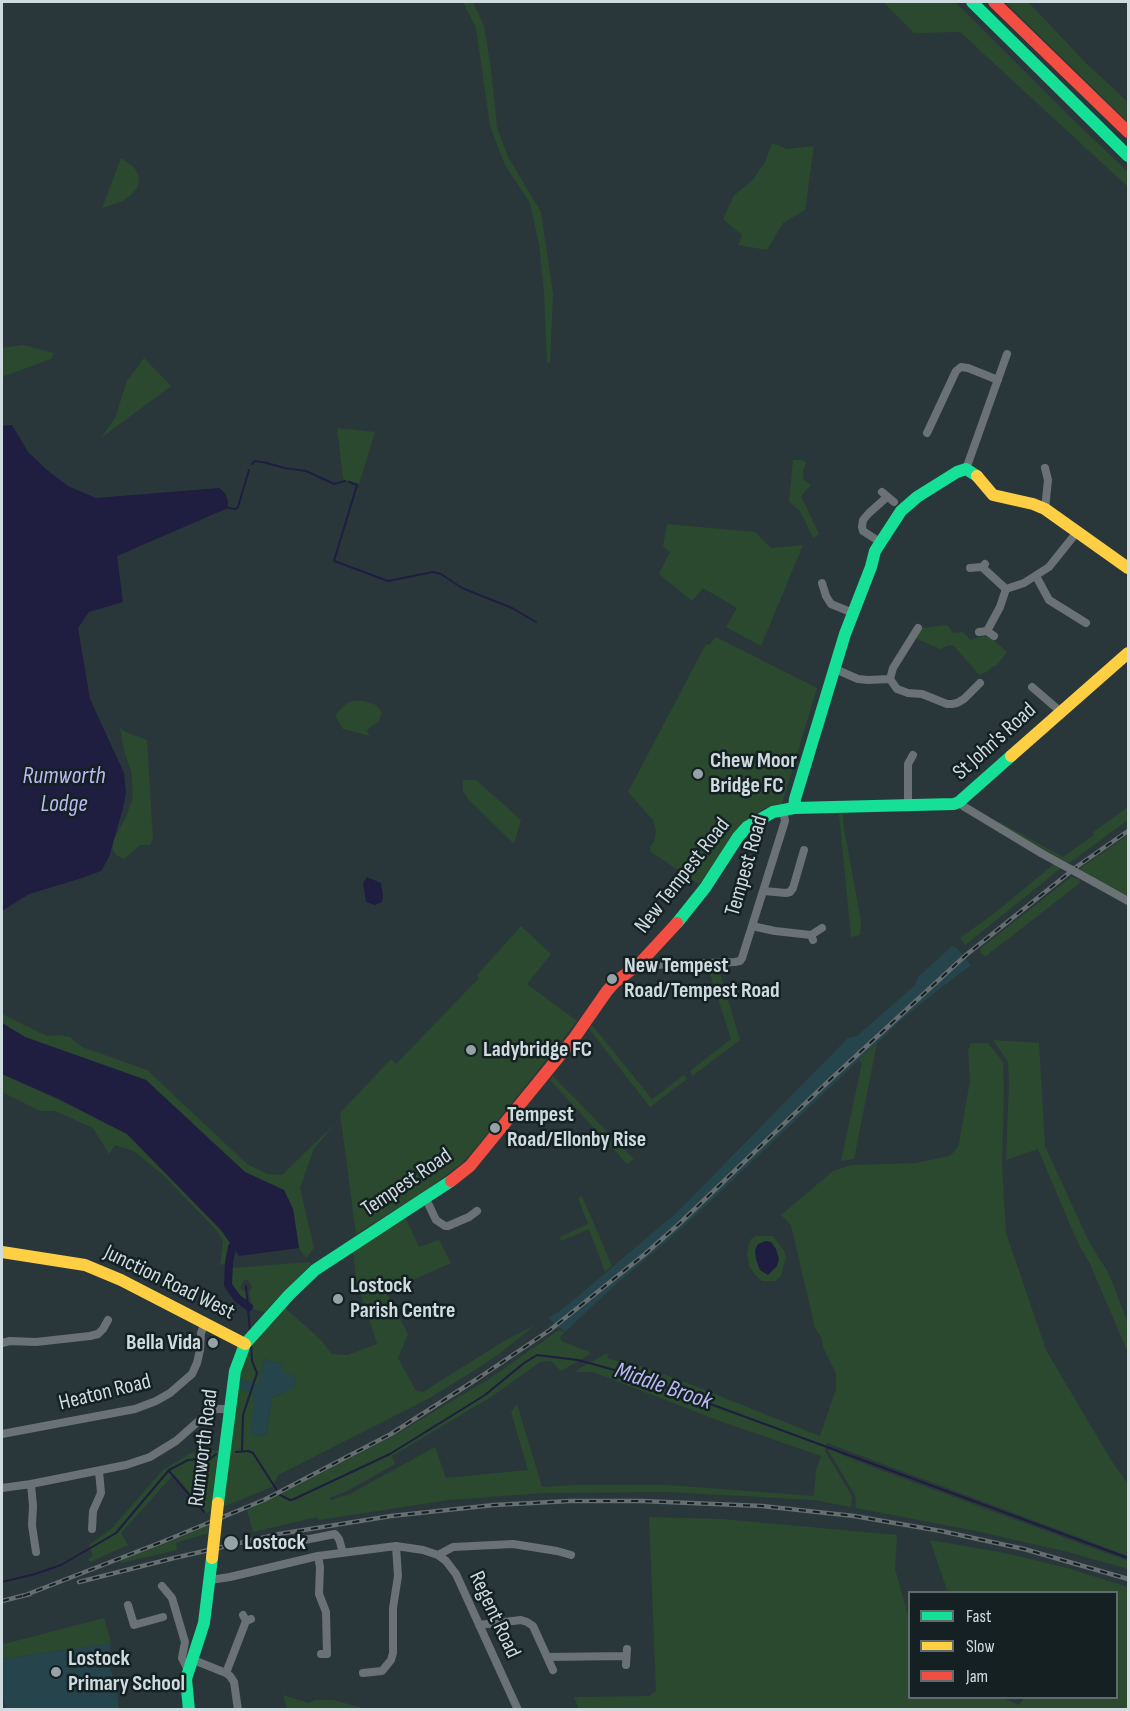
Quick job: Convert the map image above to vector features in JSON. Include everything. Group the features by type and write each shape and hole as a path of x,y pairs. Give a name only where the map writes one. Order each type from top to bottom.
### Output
{"main road":[{"path":"972,2 1128,156"},
{"path":"994,2 1128,132"},
{"path":"789,809 795,799 853,613 875,551 901,511 912,500 957,472 966,469 975,474 993,495 1045,509 1128,568"},
{"name":"St John's Road","path":"789,809 959,802 1128,652"},
{"name":"New Tempest Road","path":"640,963 699,897 742,832 767,814 789,809"},
{"name":"Tempest Road","path":"245,1344 281,1303 315,1270 426,1199 459,1175 480,1155 575,1037 607,991 640,963"},
{"name":"Junction Road West","path":"2,1252 85,1265 121,1280 245,1344"},
{"name":"Rumworth Road","path":"189,1710 186,1679 204,1623 229,1409 235,1371 245,1344"}],"street":[{"path":"966,469 1007,354"},
{"path":"927,433 956,371 961,367 998,380"},
{"path":"1045,468 1048,480 1045,509"},
{"path":"880,542 863,531 863,520 888,497"},
{"path":"1006,589 1023,584 1054,562 1077,532"},
{"path":"970,568 984,565 1006,589"},
{"path":"1036,576 1049,600 1080,622"},
{"path":"822,582 823,596 831,604 853,613"},
{"path":"987,633 1006,589"},
{"path":"918,627 893,668 890,679 893,685 902,691 922,694 952,704 964,699 980,683"},
{"path":"835,669 858,679 890,679"},
{"path":"1032,687 1061,712"},
{"path":"908,805 905,761 913,755"},
{"path":"959,802 1128,901"},
{"name":"Tempest Road","path":"640,963 652,965 740,961 789,809"},
{"path":"764,891 790,892 804,850"},
{"path":"800,864 811,868"},
{"path":"752,926 812,937 822,928"},
{"path":"426,1199 436,1220 444,1226 469,1217 477,1211"},
{"path":"2,1343 90,1336 98,1334 108,1320"},
{"name":"Heaton Road","path":"2,1434 135,1409 156,1401 170,1393 192,1374 197,1363 201,1333 205,1323"},
{"path":"2,1488 99,1471 150,1457 176,1441 210,1411 229,1409"},
{"path":"92,1529 97,1518 94,1508 101,1493 99,1471"},
{"path":"31,1484 33,1546"},
{"path":"284,1544 334,1534 339,1539 342,1553"},
{"path":"210,1580 318,1556 396,1546 438,1555 453,1547 513,1544 571,1555"},
{"path":"363,1674 382,1671 391,1660 393,1653 393,1608 398,1576 396,1546"},
{"name":"Regent Road","path":"438,1555 456,1574 517,1709"},
{"path":"318,1556 319,1594 326,1612 327,1654 321,1654"},
{"path":"162,1586 172,1598 170,1615 185,1642 182,1658 190,1664 226,1672 234,1682 238,1710"},
{"path":"128,1605 134,1627 170,1615"},
{"path":"226,1672 247,1618"},
{"path":"479,1625 521,1620 527,1622 533,1626 553,1670"},
{"path":"548,1657 626,1657"}],"shaded area":[{"path":"952,946 957,948 971,965 900,1021 681,1229 615,1285 565,1332 548,1318 583,1292 676,1213 848,1038 857,1036 915,985 918,977"},
{"path":"263,1359 283,1364 297,1377 293,1388 272,1398 266,1436 250,1435 254,1394 237,1387 239,1379"},
{"name":"Lostock Primary School","path":"111,1643 108,1665 115,1680 119,1709 6,1709 2,1691 2,1659"}],"green space":[{"path":"463,2 473,2 484,26 497,128 508,157 541,212 553,294 550,362 547,363 539,244 530,203 505,165 490,126 476,28"},
{"path":"883,2 955,2 1128,172 1128,187 960,32 914,33"},
{"path":"1005,2 1028,2 1087,64 1128,102 1128,122"},
{"path":"772,143 787,149 814,146 805,210 783,223 767,250 738,245 742,235 723,219 734,195 752,181 765,162"},
{"path":"121,158 134,167 139,177 138,186 123,201 102,208"},
{"path":"23,345 54,353 51,359 2,377 2,348"},
{"path":"144,358 171,386 101,438 115,418 127,381"},
{"path":"337,428 375,432 359,484 343,479"},
{"path":"793,460 802,460 807,463 803,470 804,480 811,485 801,496 819,534 813,538 800,511 789,502"},
{"path":"667,524 755,532 771,548 803,545 761,646 726,627 737,608 703,588 692,601 659,574 670,552 663,546"},
{"path":"947,625 953,633 963,632 971,640 982,636 990,637 1007,652 996,666 979,675 954,646 949,645 940,649 915,638 922,628"},
{"path":"716,637 817,688 782,804 765,808 750,818 737,831 714,869 709,870 699,884 651,852 650,848 655,839 656,830 653,820 628,792 706,644 709,645"},
{"path":"352,701 364,701 376,705 382,712 379,721 368,729 370,736 343,729 335,715"},
{"path":"120,728 147,740 153,839 150,845 140,845 124,859 116,855 113,850 113,841 126,817 133,797 131,771 124,751"},
{"path":"463,780 476,780 521,820 514,844 468,799 463,791"},
{"path":"1128,807 1128,820 1069,863 998,824 1000,822 1063,857"},
{"path":"839,814 843,814 861,921 860,935 851,937"},
{"path":"1128,835 1128,895 1127,896 1079,869"},
{"path":"1054,864 1061,868 965,945 960,938 996,912"},
{"path":"1071,877 1079,879 1080,883 986,956 980,953 981,948"},
{"path":"521,926 551,954 527,984 577,1021 462,1163 424,1192 356,1234 340,1113 391,1059 396,1064 479,978 477,975"},
{"path":"719,970 740,1040 692,1076 690,1071 731,1039 709,971"},
{"path":"2,1014 47,1036 70,1037 82,1047 147,1070 247,1164 267,1174 282,1175 338,1121 314,1148 300,1188 314,1248 306,1258 299,1248 293,1209 284,1190 245,1173 146,1080 25,1037 2,1023"},
{"path":"592,1025 652,1099 684,1075 687,1079 650,1107 589,1029"},
{"path":"993,1040 1039,1043 1045,1146 1089,1242 1108,1272 1128,1322 1128,1353 1038,1149 1006,1160 1008,1062"},
{"path":"877,1043 854,1159 841,1161 862,1063 859,1060"},
{"path":"971,1043 988,1043 1003,1062 1002,1166 1006,1233 1046,1350 1111,1460 1128,1484 1128,1556 827,1443 825,1451 852,1496 851,1507 814,1500 669,1492 543,1493 449,1500 319,1520 317,1517 253,1532 247,1510 393,1436 489,1379 559,1330 565,1332 560,1337 561,1341 592,1353 561,1371 551,1361 540,1362 491,1397 392,1456 395,1464 347,1491 329,1498 331,1500 350,1494 435,1447 446,1478 528,1470 511,1412 517,1404 542,1487 667,1485 814,1496 816,1470 821,1456 717,1420 593,1372 576,1372 608,1353 609,1359 644,1367 820,1436 836,1389 836,1373 815,1328 791,1225 781,1215 833,1171 851,1165 916,1163 949,1156 955,1151 959,1144 970,1080 968,1050"},
{"path":"2,1074 127,1134 221,1230 230,1243 225,1264 220,1265 223,1241 217,1231 163,1175 134,1151 115,1145 109,1154 93,1128 55,1111 40,1111 2,1092"},
{"path":"553,1076 634,1159 627,1164 550,1080"},
{"path":"582,1196 612,1266 605,1272 589,1229 561,1241 560,1237 588,1224 578,1198"},
{"path":"405,1217 419,1247 439,1240 451,1263 386,1292 408,1334 398,1358 416,1391 423,1392 504,1341 535,1325 480,1367 428,1399 278,1475 272,1487 223,1507 237,1387 254,1394 251,1435 266,1436 272,1398 293,1388 297,1377 281,1371 283,1364 264,1359 258,1385 239,1379 248,1349 285,1308 319,1338 332,1354 347,1355 377,1344 356,1280 353,1250"},
{"path":"757,1235 773,1236 784,1251 786,1257 781,1276 775,1281 762,1281 749,1266 747,1253 750,1240"},
{"path":"310,1262 310,1265 264,1312 252,1309 249,1292 252,1287 248,1280 244,1280 240,1288 246,1292 246,1303 232,1287 232,1268"},
{"path":"828,1449 1128,1561 1128,1569 1068,1552 981,1532 856,1508 855,1495"},
{"path":"218,1451 211,1511 206,1513 174,1474 121,1533 128,1545 90,1562 88,1559 93,1556 89,1545 112,1528 163,1470 191,1453"},
{"path":"649,1517 722,1519 897,1535 895,1569 908,1614 908,1699 1004,1699 1019,1705 1023,1699 1118,1699 1118,1591 944,1591 947,1590 930,1540 1005,1553 1067,1568 1128,1587 1128,1709 579,1709 574,1697 649,1696 656,1691"},
{"path":"209,1525 208,1533 176,1543 177,1550 121,1563 119,1561 172,1541"},
{"path":"104,1618 111,1643 2,1659 2,1638 4,1644"},
{"path":"283,1695 309,1703 315,1700 333,1700 363,1709 287,1709"}],"water":[{"name":"Rumworth Lodge","path":"12,425 28,452 47,470 68,486 96,498 219,488 225,493 228,508 117,556 123,602 89,612 78,628 90,699 124,773 126,793 109,857 101,871 29,894 2,911 2,426"},
{"path":"367,877 381,883 382,902 375,905 366,902 363,883"},
{"path":"2,1023 25,1037 146,1080 245,1172 284,1190 293,1209 299,1248 239,1256 221,1230 127,1134 59,1099 2,1074"},
{"path":"771,1242 779,1259 777,1266 768,1275 760,1270 755,1250 758,1244"}],"waterway":[{"path":"252,464 255,461 306,471 334,484 345,481"},
{"path":"228,508 238,507 249,470"},
{"path":"349,482 357,485 334,561 388,581 433,572 441,574 462,588 512,608 536,622"},
{"path":"232,1247 228,1285 237,1298 249,1307"},
{"path":"246,1286 250,1331"},
{"path":"242,1451 243,1415 257,1373 252,1361 251,1343"},
{"name":"Middle Brook","path":"236,1452 253,1453 280,1495 290,1500 294,1499 390,1454 485,1395 537,1355 578,1360 629,1374 1128,1558"},
{"name":"Middle Brook","path":"2,1582 61,1565 116,1533 169,1470 188,1460 209,1460 216,1454"},
{"path":"169,1471 204,1512"}],"railway":[{"path":"23,1596 264,1500 391,1434 550,1330 679,1224 832,1078 966,955 1079,865 1128,831"},
{"path":"79,1582 279,1534 391,1516 494,1505 570,1501 642,1501 762,1506 854,1516 941,1531 1024,1549 1128,1579"},
{"path":"2,1601 30,1594"}],"traffic: fast":[{"path":"972,2 1128,156"},
{"path":"794,808 845,634 875,551 901,511 917,497 957,472 966,469 977,476"},
{"path":"677,923 705,888 738,837 747,827 773,812 794,808 954,804 1011,756"},
{"path":"218,1503 235,1371 245,1344 315,1270 451,1181"},
{"path":"189,1710 186,1679 204,1623 212,1558"}],"traffic: slow":[{"path":"977,476 993,495 1045,509 1128,568"},
{"path":"1011,756 1128,653"},
{"path":"2,1252 85,1265 121,1280 245,1344"},
{"path":"212,1558 218,1503"}],"traffic: jam":[{"path":"994,2 1128,132"},
{"path":"451,1181 470,1166 575,1037 614,983 640,963 677,923"}],"place":[{"name":"Chew Moor Bridge FC","path":"698,774"},
{"name":"New Tempest Road/Tempest Road","path":"612,979"},
{"name":"Ladybridge FC","path":"471,1050"},
{"name":"Tempest Road/Ellonby Rise","path":"495,1128"},
{"name":"Lostock Parish Centre","path":"338,1299"},
{"name":"Bella Vida","path":"213,1343"},
{"name":"Lostock","path":"231,1543"},
{"name":"Lostock Primary School","path":"56,1672"}]}
